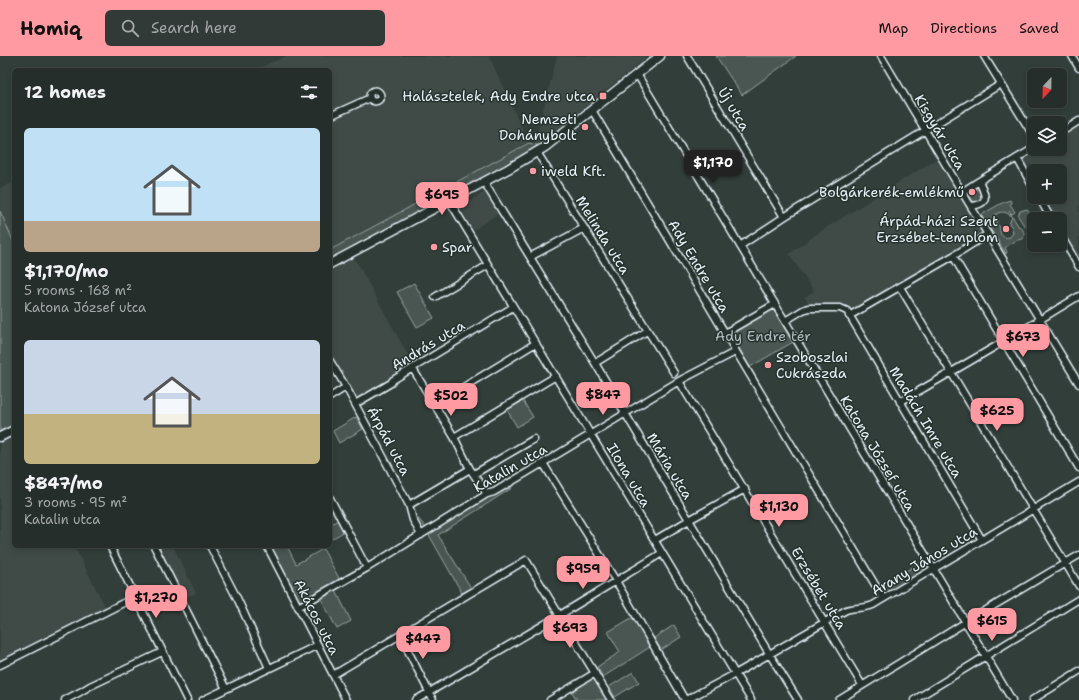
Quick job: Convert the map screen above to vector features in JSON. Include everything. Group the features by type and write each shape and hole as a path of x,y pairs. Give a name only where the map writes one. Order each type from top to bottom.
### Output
{"main road":[{"path":"332,263 537,152 660,56"},
{"path":"0,438 12,431"}],"street":[{"name":"Új utca","path":"687,56 784,216"},
{"name":"Kisgyár utca","path":"881,56 1079,384"},
{"path":"984,56 1027,127"},
{"path":"1072,56 1079,68"},
{"name":"Katona József utca","path":"637,74 1012,700"},
{"path":"740,246 784,216 1001,84"},
{"path":"332,115 370,98"},
{"name":"Ady Endre utca","path":"592,110 883,598"},
{"path":"1067,128 1079,121"},
{"name":"Melinda utca","path":"537,152 674,373"},
{"path":"962,192 1027,152"},
{"path":"1017,158 1027,176"},
{"name":"Mária utca","path":"484,182 798,700"},
{"path":"971,206 980,205 984,200 985,194 979,182"},
{"name":"Ilona utca","path":"449,200 751,700"},
{"path":"530,257 584,228"},
{"path":"785,321 808,308 840,308 847,311 850,316 988,234"},
{"path":"1067,246 1079,267"},
{"path":"953,256 1079,468"},
{"path":"435,296 488,265"},
{"path":"900,287 1079,586"},
{"path":"900,402 1041,320 1079,296"},
{"path":"725,333 775,304"},
{"name":"András utca","path":"355,404 513,307"},
{"name":"Madách Imre utca","path":"850,316 982,540"},
{"path":"595,363 647,331"},
{"path":"434,405 536,343"},
{"name":"Katalin utca","path":"298,607 367,568 487,494 494,492 679,381 735,352"},
{"name":"Árpád utca","path":"332,364 346,387 409,505 413,520 421,535"},
{"path":"413,369 454,437 472,472 487,494"},
{"path":"454,437 556,376"},
{"name":"Erzsébet utca","path":"679,381 862,685"},
{"path":"332,396 346,387"},
{"path":"409,505 534,439"},
{"path":"543,463 616,581 686,700"},
{"name":"Arany János utca","path":"686,700 770,655 846,610 851,608 868,607 1079,482"},
{"path":"655,540 744,490"},
{"path":"332,502 367,568"},
{"path":"111,548 187,700"},
{"path":"155,548 226,688"},
{"path":"211,548 238,600 269,668"},
{"name":"Akácos utca","path":"268,548 346,700"},
{"path":"416,700 662,553"},
{"path":"839,700 1079,555"},
{"path":"333,675 526,560 611,700"},
{"path":"0,665 135,597"},
{"path":"914,700 1079,599"},
{"path":"400,635 433,700"},
{"path":"203,700 318,645"},
{"path":"65,700 90,686 162,652"},
{"path":"1032,700 1079,671"},
{"path":"550,700 595,673"}],"shaded area":[{"path":"286,56 489,56 529,143 333,248 350,249 415,368 355,404 332,369 332,68 259,68"},
{"path":"557,56 647,57 537,145 535,142"},
{"path":"1079,127 1079,259 1067,239 1067,212 1052,212 1050,204 1067,204 1067,164 1027,164 1027,166 1024,160 1031,156 1067,156 1067,134"},
{"path":"936,159 960,198 984,232 852,310 845,306 811,305 804,297 814,291 789,254 821,231"},
{"path":"12,183 12,238 0,211 0,188"},
{"path":"485,192 498,214 473,230 460,207"},
{"path":"12,436 12,548 75,548 106,608 0,663 0,442"},
{"path":"154,548 174,548 196,593 179,601"}],"green space":[{"path":"716,56 796,56 742,95"},
{"path":"529,143 537,145 532,151 332,260 332,249"},
{"path":"978,189 981,191 983,196 981,201 976,203 967,193"},
{"path":"1010,200 1010,204 1015,212 1012,214 1009,211 1019,227 1022,228 1024,236 1023,239 1014,242 1005,248 1007,252 1006,254 988,225 992,224 996,218 998,220 996,223 1000,227 1000,232 1003,237 1010,237 1013,233 1012,227 1009,224 1012,217 1005,212 1002,212 993,217 987,223 981,215"},
{"path":"1027,209 1029,212 1027,212 1027,226 1025,227 1018,216 1020,211"},
{"path":"0,211 12,238 12,436 0,442"},
{"path":"414,283 434,318 417,327 397,292"},
{"name":"Ady Endre tér","path":"772,308 793,342 750,367 731,335 731,332"},
{"path":"523,401 533,417 517,427 507,410"},
{"path":"356,417 363,429 339,443 333,431"},
{"path":"509,485 512,488 438,535 471,588 462,593 428,533 421,531 415,519 418,518 426,528"},
{"path":"338,520 345,531 332,539 332,524"},
{"path":"271,548 288,548 296,564 323,549 341,582 298,604"},
{"path":"925,560 931,569 886,595 884,595 878,587"},
{"path":"335,589 351,621 337,629 320,597"},
{"path":"633,617 650,647 603,677 597,667 620,652 608,632"},
{"path":"674,625 681,637 661,650 654,638"},
{"path":"633,672 639,682 615,697 609,687"},
{"path":"595,677 608,698 605,700 577,700 572,692"}],"place":[{"name":"Halásztelek, Ady Endre utca","path":"603,96"},
{"name":"Nemzeti Dohánybolt","path":"585,127"},
{"name":"iweld Kft.","path":"533,171"},
{"name":"Bolgárkerék-emlékmű","path":"972,192"},
{"name":"Árpád-házi Szent Erzsébet-templom","path":"1006,229"},
{"name":"Spar","path":"434,247"},
{"name":"Szoboszlai Cukrászda","path":"768,365"}]}
